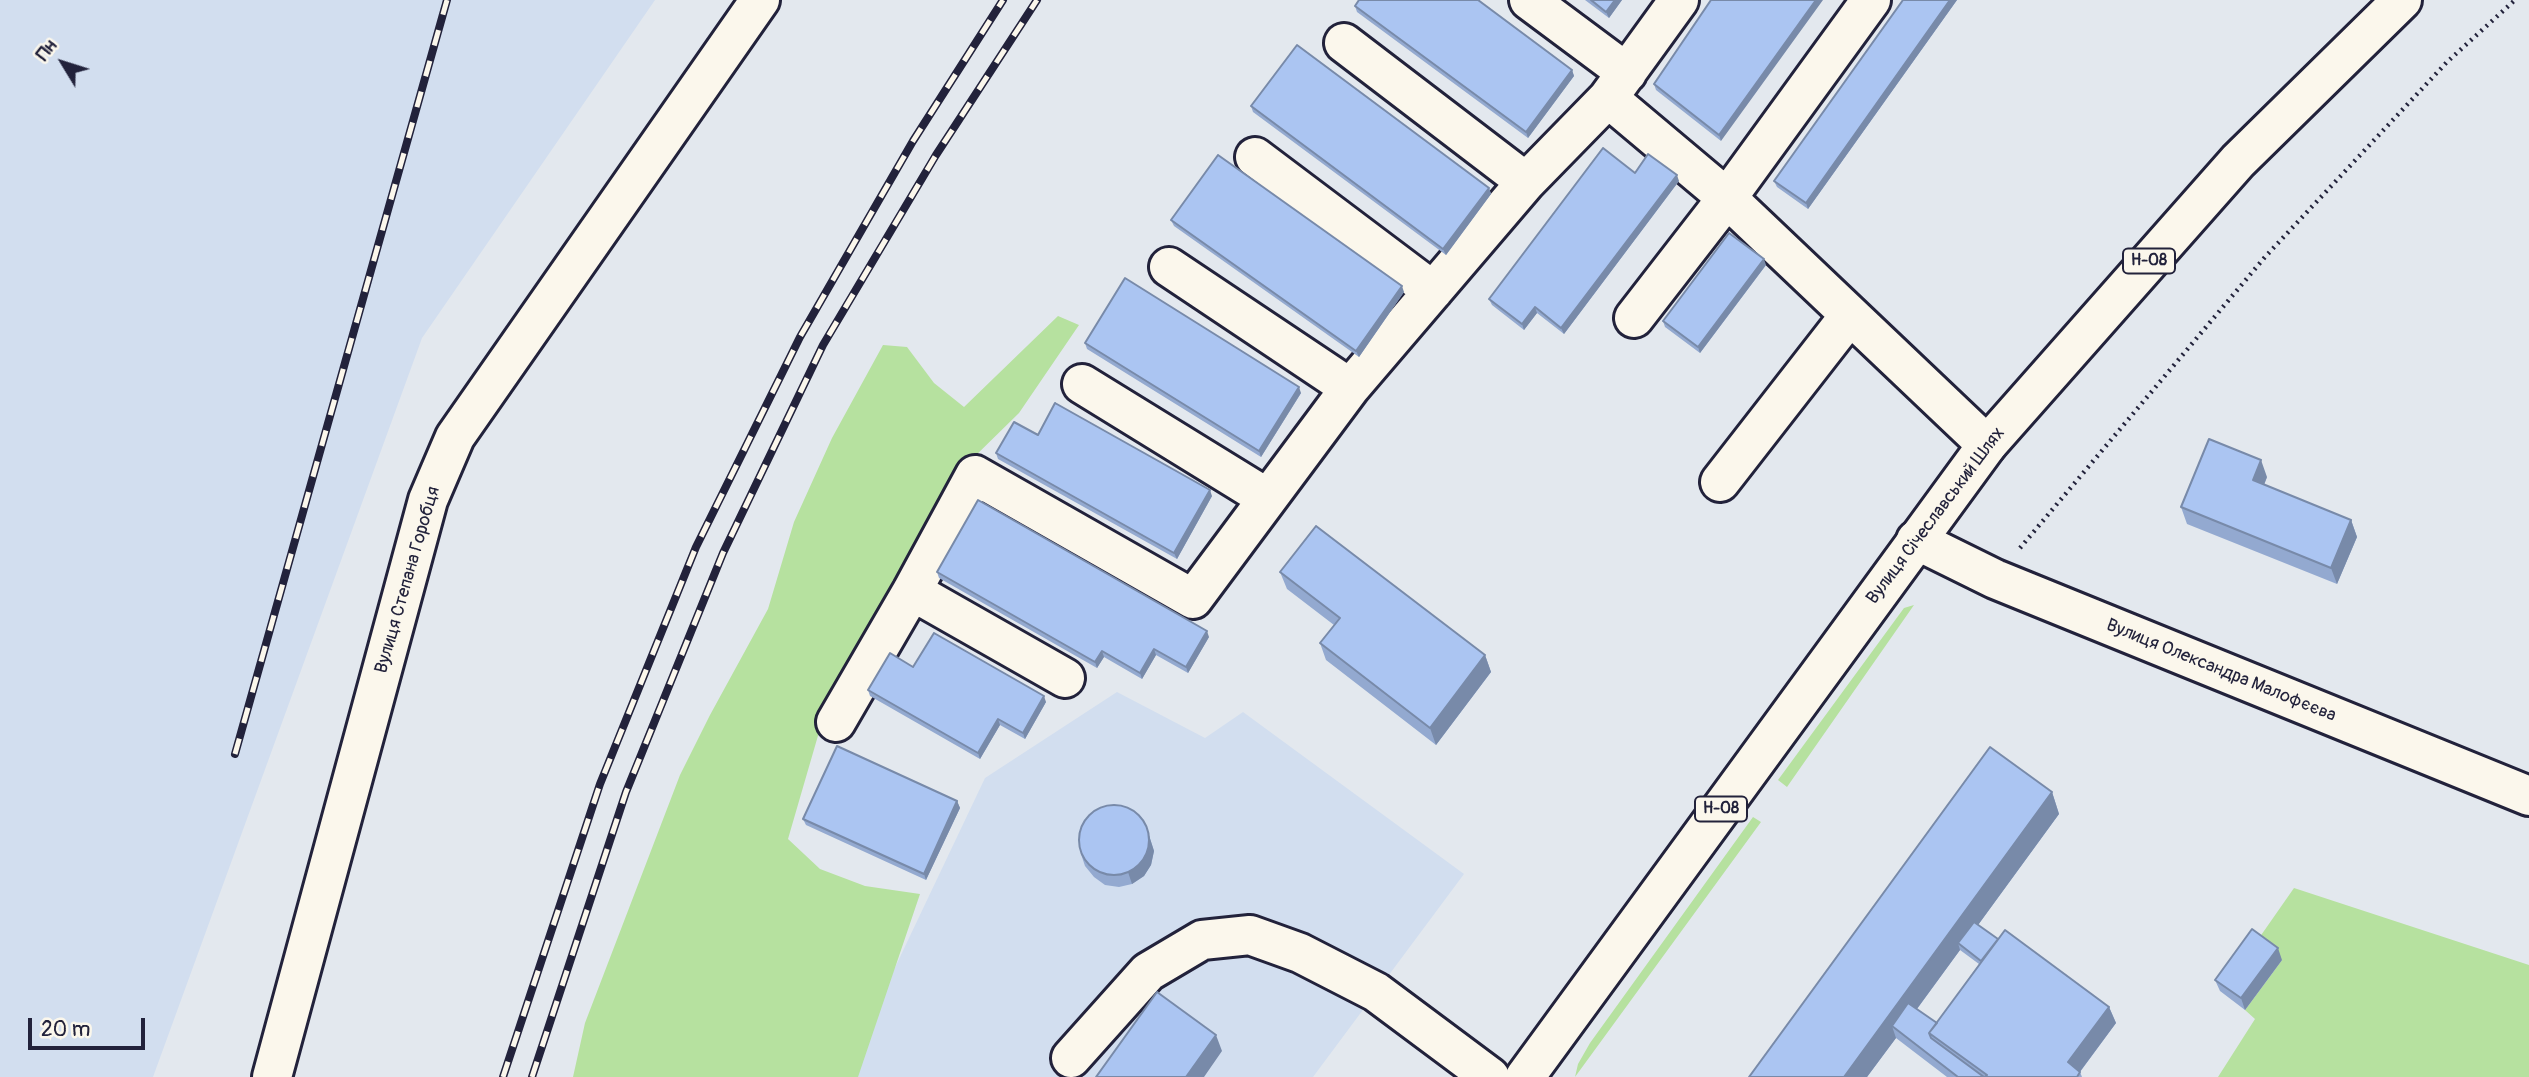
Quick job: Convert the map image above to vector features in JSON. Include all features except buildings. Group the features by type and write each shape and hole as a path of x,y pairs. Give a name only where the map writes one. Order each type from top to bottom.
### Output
{"street":[{"name":"Вулиця Степана Горобця","path":"272,1077 428,500 455,437 760,0"},
{"path":"1530,0 1618,85 1727,198 1987,445"},
{"path":"836,722 975,475 1192,599 1350,388 1526,182 1618,85 1679,0"},
{"path":"1634,318 1727,198 1871,0"},
{"name":"Вулиця Січеславський Шлях","path":"1525,1077 1987,445 2238,160 2402,0"},
{"path":"1344,43 1526,182"},
{"path":"1255,157 1433,291"},
{"path":"1169,267 1350,388"},
{"path":"1720,482 1850,315"},
{"path":"1082,384 1267,498"},
{"name":"Вулиця Олександра Малофєєва","path":"1916,540 1995,579 2529,796"},
{"path":"912,591 1065,678"},
{"path":"1071,1058 1148,972 1202,940 1250,935 1300,953 1376,992 1490,1077"}],"path":[{"path":"1995,579 2265,257 2447,62 2515,0"}],"shaded area":[{"path":"0,0 655,0 422,338 153,1077 0,1077"},
{"path":"1117,692 1205,738 1243,712 1464,874 1313,1077 843,1077 985,778"}],"green space":[{"path":"1058,316 1079,325 1019,413 966,465 824,715 788,839 820,869 865,886 920,894 858,1077 573,1077 585,1023 680,775 768,609 794,522 832,438 883,345 907,347 934,383 964,407"},
{"path":"1914,605 1787,787 1778,780 1904,608"},
{"path":"1753,817 1761,822 1575,1077 1578,1064 1590,1043"},
{"path":"2294,888 2529,965 2529,1077 2218,1077 2255,1019 2245,1010 2282,960 2257,941"}],"railway":[{"path":"235,754 447,0"},
{"path":"503,1077 600,784 696,547 800,337 913,141 1003,0"},
{"path":"532,1077 626,792 723,553 823,345 936,155 1037,0"}]}
